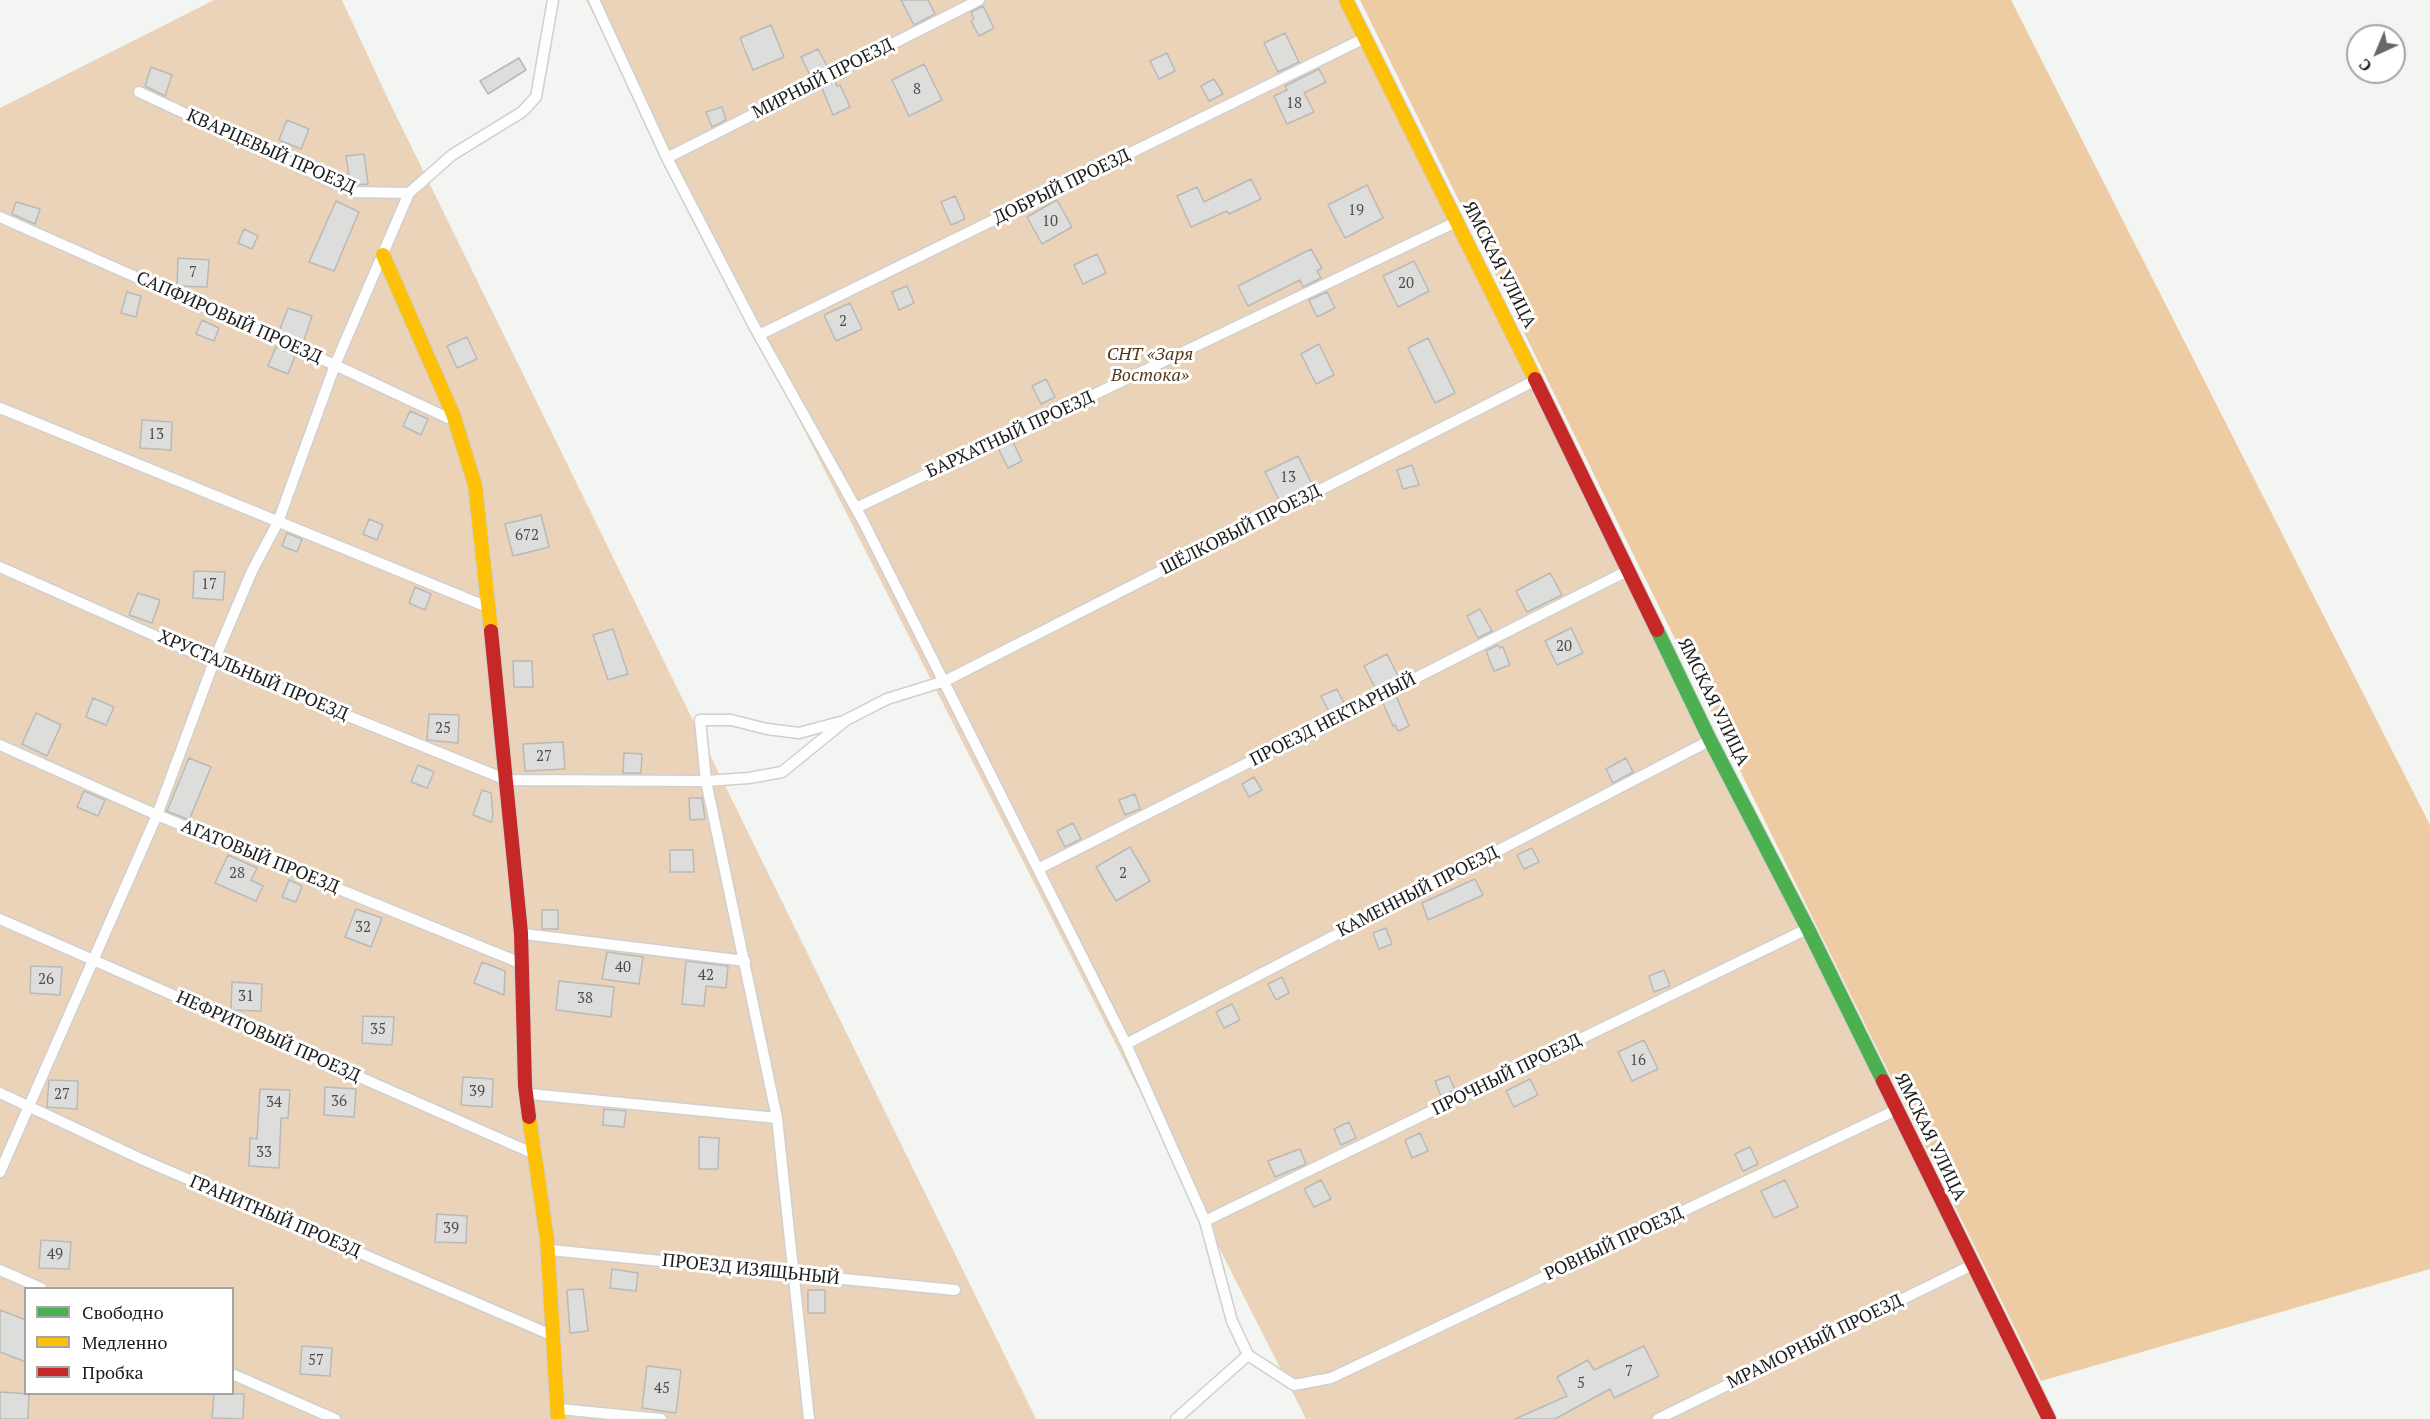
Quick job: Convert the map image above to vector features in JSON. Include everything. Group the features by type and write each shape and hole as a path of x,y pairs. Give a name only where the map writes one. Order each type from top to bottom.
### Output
{"street":[{"name":"ЯМСКАЯ УЛИЦА","path":"1346,0 1536,380 1710,740 1808,929 2049,1419"},
{"path":"383,255 456,422 475,485 521,933 526,1094 547,1250 558,1414"}],"lane":[{"path":"0,1172 157,815 214,662 252,571 278,522 335,365 409,193 452,155 522,112 536,98 553,0"},
{"path":"594,0 667,158 759,335 856,508 945,681 1126,1044 1205,1221 1232,1321 1248,1355 1176,1419"},
{"name":"МИРНЫЙ ПРОЕЗД","path":"667,158 979,0"},
{"name":"ДОБРЫЙ ПРОЕЗД","path":"759,335 1365,38"},
{"name":"КВАРЦЕВЫЙ ПРОЕЗД","path":"139,92 353,192 409,193"},
{"name":"САПФИРОВЫЙ ПРОЕЗД","path":"0,218 335,365 456,422"},
{"name":"БАРХАТНЫЙ ПРОЕЗД","path":"856,508 1456,222"},
{"name":"ШЁЛКОВЫЙ ПРОЕЗД","path":"846,720 887,699 945,681 1536,380"},
{"path":"0,408 488,607"},
{"name":"ХРУСТАЛЬНЫЙ ПРОЕЗД","path":"0,567 214,662 507,780"},
{"name":"ПРОЕЗД НЕКТАРНЫЙ","path":"1038,869 1629,570"},
{"path":"809,1419 777,1118 706,781 700,720 730,720 766,729 799,733 846,720"},
{"path":"507,780 706,781 749,778 782,772 846,720"},
{"name":"КАМЕННЫЙ ПРОЕЗД","path":"1126,1044 1710,740"},
{"name":"АГАТОВЫЙ ПРОЕЗД","path":"0,745 157,815 521,963"},
{"name":"НЕФРИТОВЫЙ ПРОЕЗД","path":"0,919 536,1155"},
{"name":"ПРОЧНЫЙ ПРОЕЗД","path":"1205,1221 1808,929"},
{"path":"521,933 745,961"},
{"name":"ГРАНИТНЫЙ ПРОЕЗД","path":"0,1093 141,1159 551,1335"},
{"path":"526,1094 777,1118"},
{"name":"РОВНЫЙ ПРОЕЗД","path":"1248,1355 1294,1385 1331,1378 1897,1109"},
{"name":"ПРОЕЗД ИЗЯЩЬНЫЙ","path":"547,1250 955,1290"},
{"name":"МРАМОРНЫЙ ПРОЕЗД","path":"1658,1419 1972,1264"},
{"path":"0,1270 39,1287"},
{"path":"234,1375 335,1419"},
{"path":"558,1414 661,1419"}],"green space":[{"path":"214,0 342,0 388,99 1036,1419 0,1419 0,108"},
{"name":"СНТ «Заря Востока»","path":"586,0 1346,0 2049,1419 1306,1419"}],"shaded area":[{"path":"1360,0 2011,0 2430,825 2430,1269 2041,1381"}],"building":[{"path":"901,0 928,0 935,14 914,25"},
{"path":"983,6 994,28 979,36 971,21 974,19 971,12"},
{"path":"771,25 784,57 753,70 740,38"},
{"path":"1285,33 1299,62 1278,72 1264,43"},
{"path":"818,49 828,68 810,75 801,57"},
{"path":"1167,53 1175,71 1159,79 1150,61"},
{"path":"519,58 526,70 488,94 480,81"},
{"path":"924,64 942,100 909,116 892,80"},
{"path":"151,67 172,75 165,96 145,86"},
{"path":"1319,69 1326,82 1304,93 1314,112 1287,124 1274,96 1287,90 1285,86"},
{"path":"1214,79 1223,94 1209,101 1201,86"},
{"path":"835,81 837,86 840,85 850,107 833,115 822,88"},
{"path":"722,107 726,120 712,127 706,112"},
{"path":"287,120 309,129 301,149 279,140"},
{"path":"364,154 368,184 355,185 350,182 346,156"},
{"path":"1251,179 1261,199 1229,214 1227,211 1191,227 1177,196 1197,187 1204,202"},
{"path":"1367,185 1383,218 1345,238 1328,205"},
{"path":"955,196 965,219 951,225 941,202"},
{"path":"1057,200 1072,227 1042,244 1027,217"},
{"path":"336,201 359,212 334,271 309,262"},
{"path":"16,202 40,209 35,224 12,214"},
{"path":"244,229 258,236 252,249 238,243"},
{"path":"1311,249 1322,268 1317,271 1321,278 1303,287 1300,280 1248,306 1238,286"},
{"path":"1097,254 1106,273 1083,284 1074,265"},
{"path":"178,258 209,260 207,287 177,286"},
{"path":"1414,261 1429,291 1398,307 1383,276"},
{"path":"907,286 914,303 899,310 892,292"},
{"path":"127,292 141,296 136,317 121,313"},
{"path":"1327,292 1335,308 1317,317 1309,300"},
{"path":"850,303 862,329 836,341 824,315"},
{"path":"288,308 312,316 303,343 279,332"},
{"path":"202,320 219,328 214,341 196,334"},
{"path":"467,337 477,359 457,368 447,346"},
{"path":"1428,338 1455,393 1435,403 1408,348"},
{"path":"1319,344 1334,375 1316,384 1301,354"},
{"path":"276,347 295,356 288,374 268,366"},
{"path":"1046,379 1055,397 1041,404 1032,386"},
{"path":"410,411 428,419 421,435 403,426"},
{"path":"142,420 172,422 171,450 140,448"},
{"path":"1013,442 1022,461 1008,468 998,448"},
{"path":"1298,456 1312,484 1279,500 1265,472"},
{"path":"1412,465 1419,485 1403,489 1397,470"},
{"path":"541,515 549,547 513,556 505,524"},
{"path":"369,519 383,525 377,540 363,534"},
{"path":"287,533 302,539 297,552 282,546"},
{"path":"194,571 225,572 223,600 193,598"},
{"path":"1550,573 1562,595 1527,612 1516,591"},
{"path":"415,587 431,594 425,610 409,603"},
{"path":"138,593 160,600 152,623 129,615"},
{"path":"1480,609 1492,631 1478,638 1467,616"},
{"path":"1571,628 1583,653 1557,665 1545,641"},
{"path":"613,629 628,674 608,680 593,635"},
{"path":"1498,645 1500,648 1503,647 1510,665 1494,671 1486,651"},
{"path":"1387,654 1398,676 1376,689 1364,666"},
{"path":"513,661 532,661 533,687 514,687"},
{"path":"1337,689 1345,705 1329,712 1321,696"},
{"path":"1396,696 1409,726 1398,731 1395,725 1393,726 1383,703"},
{"path":"93,698 114,707 106,725 86,717"},
{"path":"36,713 61,725 47,756 22,744"},
{"path":"429,714 459,715 458,743 427,740"},
{"path":"563,742 565,769 525,771 523,744"},
{"path":"624,753 642,754 641,773 623,773"},
{"path":"189,758 211,767 189,820 167,811"},
{"path":"1626,758 1633,772 1613,783 1606,769"},
{"path":"418,765 434,772 427,788 411,782"},
{"path":"1254,777 1262,790 1249,797 1242,784"},
{"path":"482,790 491,793 493,816 491,822 473,815"},
{"path":"84,791 105,800 98,816 77,807"},
{"path":"1135,794 1140,809 1125,815 1119,800"},
{"path":"689,798 702,798 705,819 690,820"},
{"path":"1073,823 1081,839 1065,847 1057,831"},
{"path":"1130,847 1150,881 1116,901 1096,867"},
{"path":"1532,848 1539,862 1524,869 1517,855"},
{"path":"670,850 693,850 694,872 670,872"},
{"path":"228,855 257,868 251,880 263,886 256,901 215,883"},
{"path":"1475,879 1483,895 1428,920 1422,903"},
{"path":"289,880 302,886 296,902 282,897"},
{"path":"356,909 382,918 371,947 345,937"},
{"path":"542,910 558,910 558,929 542,929"},
{"path":"1386,928 1392,944 1379,949 1373,933"},
{"path":"607,952 643,957 639,984 602,979"},
{"path":"686,961 728,966 726,988 706,986 704,1006 682,1004"},
{"path":"482,962 505,971 504,995 474,983"},
{"path":"31,966 62,967 60,995 30,993"},
{"path":"1664,970 1670,986 1654,992 1649,976"},
{"path":"1282,977 1289,993 1276,1000 1268,984"},
{"path":"559,981 614,987 611,1017 556,1010"},
{"path":"232,982 262,984 261,1011 231,1010"},
{"path":"1232,1004 1240,1020 1224,1028 1216,1012"},
{"path":"363,1016 394,1017 392,1045 362,1043"},
{"path":"1644,1040 1658,1069 1632,1081 1618,1052"},
{"path":"1449,1076 1455,1090 1441,1096 1435,1081"},
{"path":"463,1077 493,1079 492,1107 461,1105"},
{"path":"1530,1079 1538,1095 1514,1107 1506,1091"},
{"path":"49,1080 78,1081 77,1109 47,1107"},
{"path":"325,1087 356,1089 354,1117 324,1115"},
{"path":"260,1089 290,1090 288,1118 281,1118 279,1168 249,1166 250,1138 257,1139"},
{"path":"604,1109 626,1111 624,1127 603,1125"},
{"path":"1349,1122 1356,1138 1341,1145 1334,1129"},
{"path":"1420,1133 1428,1151 1412,1158 1405,1140"},
{"path":"699,1137 719,1138 718,1169 699,1169"},
{"path":"1750,1147 1758,1164 1743,1171 1735,1154"},
{"path":"1300,1149 1306,1164 1275,1177 1268,1161"},
{"path":"1321,1180 1331,1199 1314,1207 1304,1189"},
{"path":"1785,1180 1798,1207 1774,1218 1761,1191"},
{"path":"437,1214 467,1216 466,1243 435,1242"},
{"path":"41,1240 71,1242 69,1269 39,1268"},
{"path":"612,1269 638,1273 636,1291 610,1288"},
{"path":"583,1289 588,1331 570,1333 567,1290"},
{"path":"808,1290 825,1290 825,1313 808,1313"},
{"path":"0,1310 24,1319 24,1361 0,1352"},
{"path":"302,1346 332,1348 330,1376 300,1374"},
{"path":"1644,1346 1659,1376 1614,1398 1610,1389 1555,1419 1515,1419 1567,1396 1557,1377 1588,1360 1594,1370"},
{"path":"647,1366 681,1370 676,1413 642,1408"},
{"path":"0,1392 29,1395 28,1419 0,1419"},
{"path":"244,1394 243,1419 212,1418 214,1395"}],"traffic: fast":[{"path":"1657,630 1710,740 1808,929 1883,1081"}],"traffic: slow":[{"path":"1346,0 1535,379"},
{"path":"383,255 453,414 475,485 491,631"},
{"path":"529,1117 547,1239 558,1419"}],"traffic: jam":[{"path":"1535,379 1657,630"},
{"path":"491,631 521,933 525,1086 529,1117"},
{"path":"1883,1081 2049,1419"}]}
